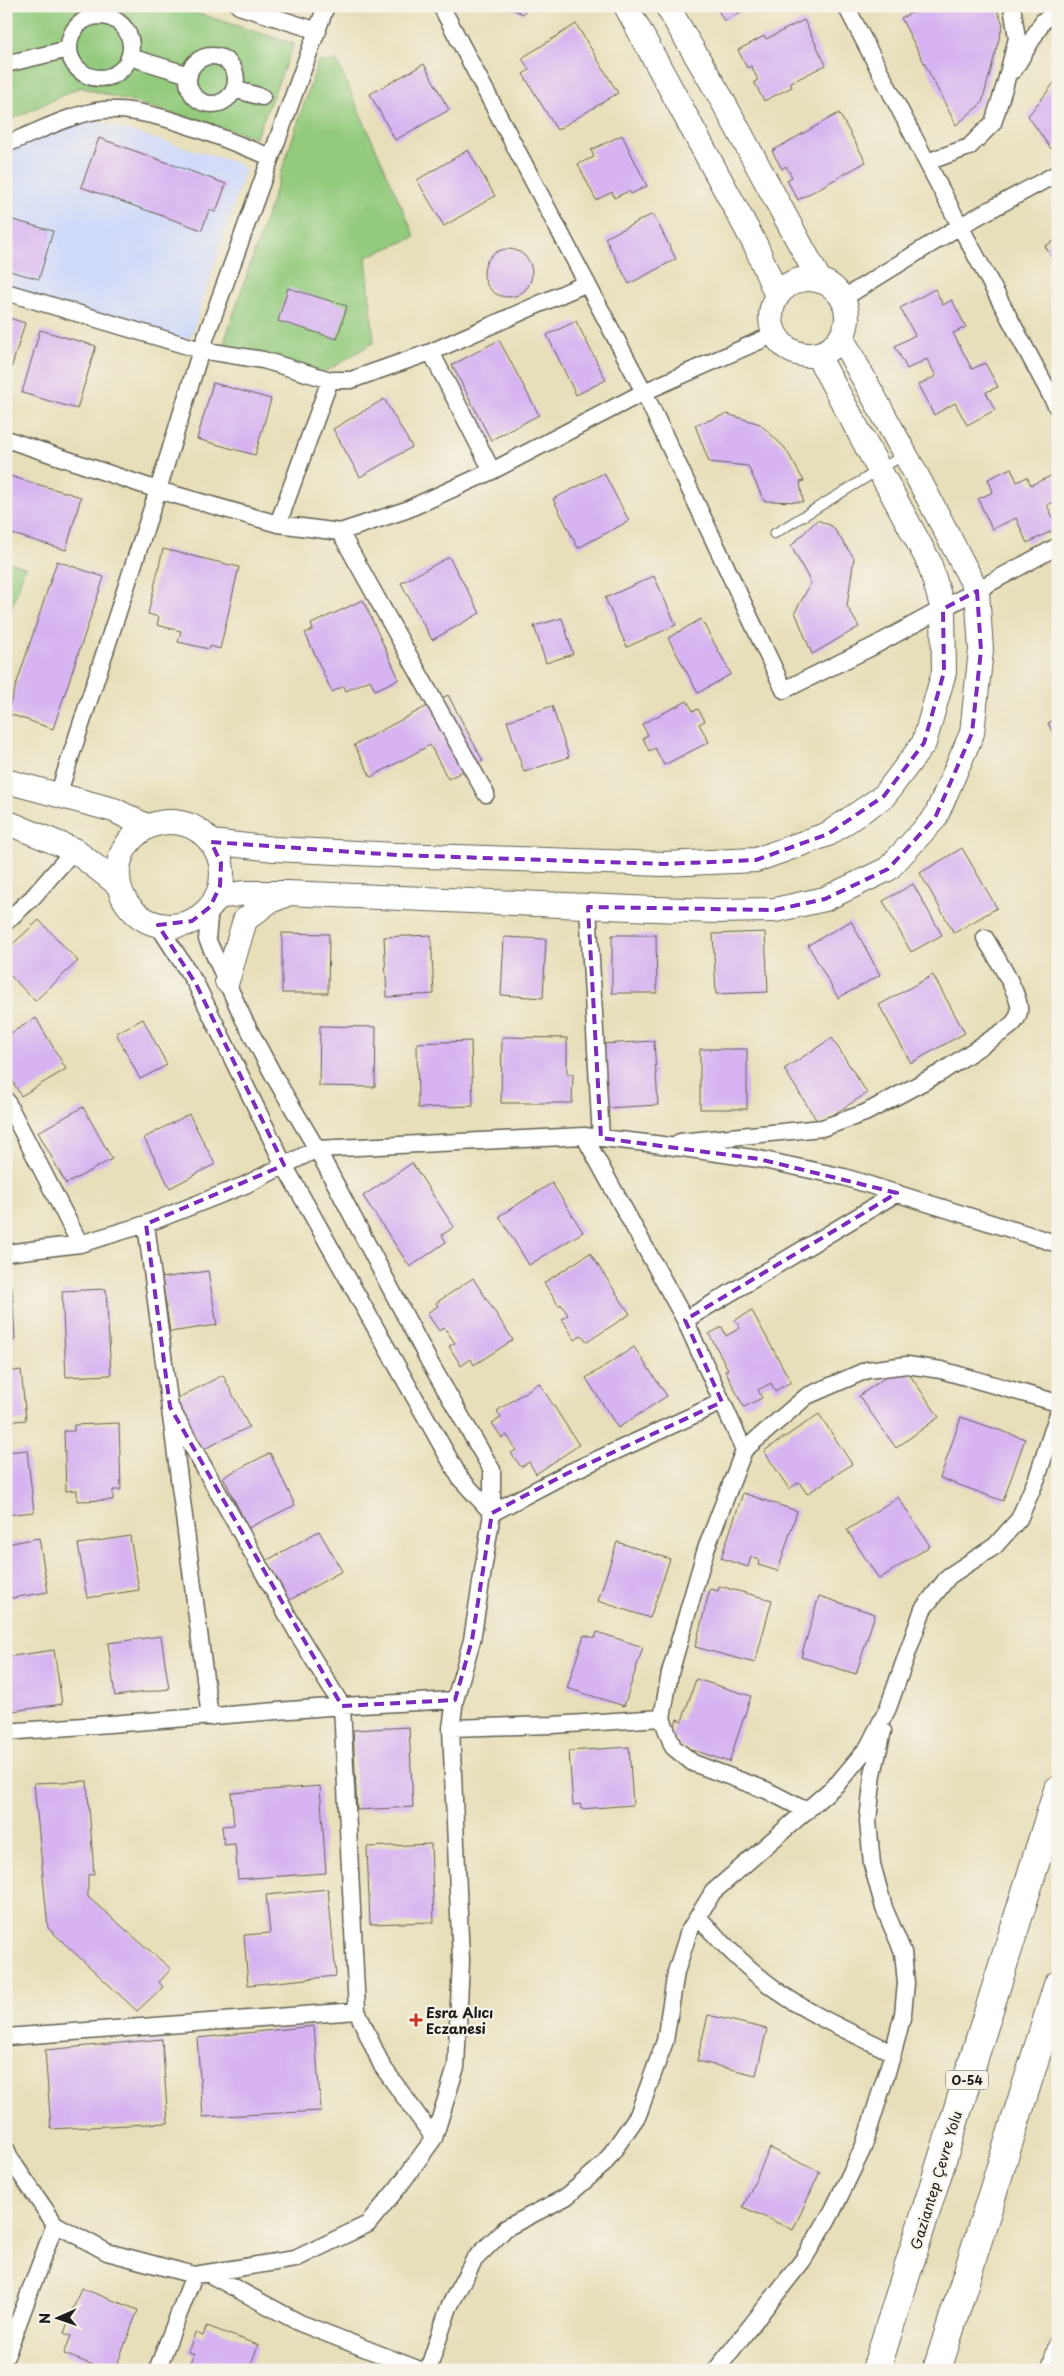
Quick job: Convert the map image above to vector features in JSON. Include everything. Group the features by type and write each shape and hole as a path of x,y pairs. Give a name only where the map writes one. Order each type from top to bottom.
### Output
{"highway":[{"name":"Gaziantep Çevre Yolu","path":"876,2370 1058,1790"},
{"path":"937,2370 1058,1985"}],"street":[{"path":"239,6 318,32"},
{"path":"58,794 158,490 201,350 326,6"},
{"path":"441,6 644,392 784,690 944,609 1058,546"},
{"path":"626,6 756,246 777,296"},
{"path":"667,6 720,96 820,281"},
{"path":"846,6 960,226 1058,409"},
{"path":"927,162 969,147 993,123 1017,38 1012,6"},
{"path":"1005,85 1043,21 1058,12"},
{"path":"102,16 121,24 128,32 131,42 130,57 122,70 114,76 94,78 77,68 69,49 70,39 75,29 82,22 92,17 102,16"},
{"path":"6,64 69,49"},
{"path":"130,57 189,75"},
{"path":"219,57 232,66 235,73 234,89 224,101 209,104 195,97 190,91 189,75 196,62 204,58 219,57"},
{"path":"234,89 262,97"},
{"path":"6,144 62,120 97,111 124,111 152,116 271,158"},
{"path":"842,299 960,226 1058,173"},
{"path":"810,279 820,281 829,285 842,299 847,318 841,337 834,345 817,354 798,353 781,342 776,334 771,315 777,296 784,289 796,281 810,279"},
{"path":"6,292 201,350 263,360 330,380 351,380 431,352 587,283"},
{"path":"6,438 158,490 278,524 340,532 406,510 492,472 644,392 776,334"},
{"path":"200,2274 295,2259 368,2224 400,2186 434,2138 456,2067 461,1961 451,1728 455,1700 472,1640 492,1513 492,1470 430,1363 317,1149 275,1078 244,1020 207,938 213,902 221,880 221,863 211,842 198,830 182,823 164,822 148,827 138,833 123,851 118,874 119,885 126,901 137,915 158,925 181,925 202,915 213,902 245,893 288,893 588,907 718,911 775,910 825,899 888,869 935,818 972,734 981,650 977,591 906,454 841,337"},
{"path":"431,352 492,472"},
{"path":"211,842 274,849 397,856 607,863 664,864 756,860 828,834 884,796 924,743 944,672 944,609 929,562 817,354"},
{"path":"278,524 330,380"},
{"path":"340,532 486,794"},
{"path":"6,781 114,810 148,827"},
{"path":"6,822 74,850 119,885"},
{"path":"6,922 33,897 74,850"},
{"path":"227,981 245,920 268,902 288,893"},
{"path":"588,907 601,1138"},
{"path":"158,925 196,984 284,1166 460,1478 492,1513"},
{"path":"655,1144 822,1128 865,1113 940,1073 1014,1024 1019,1011 1016,996 985,938"},
{"path":"6,1100 80,1244"},
{"path":"584,1136 685,1320 744,1450"},
{"path":"6,1253 80,1244 146,1224 245,1185 317,1149 584,1136 655,1144 759,1160 844,1177 1058,1244"},
{"path":"685,1320 897,1194"},
{"path":"146,1224 210,1717"},
{"path":"807,1811 766,1790 693,1763 673,1747 662,1718 670,1673 706,1549 744,1450 808,1396 867,1370 907,1365 941,1370 1058,1403"},
{"path":"492,1513 566,1474 722,1402"},
{"path":"170,1407 298,1634 342,1706 357,2011 382,2066 434,2138"},
{"path":"716,2370 803,2260 832,2212 863,2148 893,2053 903,2014 906,1983 903,1952 884,1908 872,1864 868,1822 873,1774 888,1708 923,1609 949,1576 995,1546 1019,1519 1037,1478 1058,1414"},
{"path":"6,1732 342,1706 455,1700"},
{"path":"428,2370 449,2307 474,2260 506,2228 566,2197 604,2164 638,2114 665,2041 676,1972 689,1931 713,1892 838,1783 868,1747 888,1708"},
{"path":"451,1728 553,1726 662,1718"},
{"path":"698,1917 741,1962 779,1992 817,2015 893,2053"},
{"path":"6,2037 357,2011"},
{"path":"6,2149 11,2160 55,2224 107,2252 200,2274 300,2323 420,2370"},
{"path":"6,2356 55,2224"},
{"path":"157,2370 200,2274"}],"lane":[{"path":"774,534 906,454"},
{"path":"1046,2370 1058,2327"}],"highlighted area":[{"path":"977,591 981,650 972,733 935,818 888,869 825,899 775,910 588,907 601,1138 759,1159 897,1193 685,1320 722,1402 566,1474 492,1513 472,1640 455,1700 342,1706 170,1407 146,1224 284,1165 196,984 158,925 192,921 210,907 220,886 221,863 211,842 397,855 664,864 756,860 828,834 884,796 924,743 944,672 943,609"}],"shaded area":[{"path":"82,117 238,163 245,170 191,337 178,340 6,289 6,150"}],"green space":[{"path":"6,6 175,6 294,44 256,137 80,87 6,122"},
{"path":"337,61 415,237 366,257 374,342 317,377 221,352 318,62"},
{"path":"6,561 25,567 6,625"}],"building":[{"path":"506,6 528,6 523,14"},
{"path":"716,6 752,6 724,21"},
{"path":"926,6 995,6 1003,24 982,103 956,125 901,18"},
{"path":"804,20 826,65 790,83 792,87 764,101 754,82 758,80 751,66 747,68 738,50 764,36 766,39"},
{"path":"576,24 618,93 557,130 523,74 529,70 522,58"},
{"path":"424,64 449,110 395,140 370,94"},
{"path":"1058,78 1058,144 1051,149 1028,116"},
{"path":"839,113 866,162 798,200 787,180 792,177 786,166 782,169 772,151"},
{"path":"622,135 647,186 631,194 629,191 614,198 612,192 596,200 578,164 594,157 591,150"},
{"path":"99,138 226,184 216,212 209,210 202,230 81,187"},
{"path":"468,150 495,196 444,226 417,180"},
{"path":"653,214 676,259 629,284 605,238"},
{"path":"6,218 53,231 39,279 6,270"},
{"path":"1058,239 1058,268 1045,246"},
{"path":"503,249 513,249 525,256 532,268 532,278 525,290 513,297 503,297 495,293 488,286 484,278 484,268 488,260 495,253"},
{"path":"288,288 347,306 337,339 278,321"},
{"path":"935,289 943,305 952,300 966,327 953,333 972,369 985,363 998,387 986,392 995,410 967,425 955,403 934,415 918,385 936,376 927,359 907,369 895,346 915,335 900,308"},
{"path":"6,317 25,323 7,382 6,382"},
{"path":"576,321 606,380 576,395 547,335"},
{"path":"40,330 96,346 77,409 22,393"},
{"path":"499,340 539,415 491,440 452,365"},
{"path":"213,383 271,399 255,455 197,439"},
{"path":"384,399 412,447 360,477 333,429"},
{"path":"727,414 760,424 785,448 804,481 800,482 803,502 764,501 748,466 709,462 695,425"},
{"path":"1011,468 1017,482 1027,477 1031,485 1053,475 1058,486 1058,500 1047,505 1058,528 1027,543 1016,518 992,529 978,499 993,492 988,479"},
{"path":"604,473 629,521 578,548 553,499"},
{"path":"6,475 81,497 66,550 6,532"},
{"path":"817,520 832,526 854,558 847,606 859,627 812,654 795,612 811,583 791,546"},
{"path":"163,549 239,567 220,649 210,646 209,649 178,642 181,631 157,625 159,617 148,614"},
{"path":"449,557 480,613 432,640 401,583"},
{"path":"57,561 104,577 53,729 7,713"},
{"path":"654,576 676,625 627,647 605,598"},
{"path":"363,600 399,679 375,690 370,680 346,691 344,686 332,692 305,633 313,630 311,624"},
{"path":"562,618 573,654 546,663 534,626"},
{"path":"701,619 731,674 698,693 668,638"},
{"path":"448,695 483,761 448,779 430,745 371,777 354,745"},
{"path":"687,701 693,711 698,709 705,721 699,724 709,742 664,765 655,748 649,751 643,738 648,735 642,724"},
{"path":"552,706 569,757 524,772 507,721"},
{"path":"1058,718 1058,744 1048,723"},
{"path":"962,848 997,908 954,933 920,873"},
{"path":"913,884 942,935 911,952 883,901"},
{"path":"39,920 78,961 35,1001 6,971 6,950"},
{"path":"851,921 880,975 838,998 808,945"},
{"path":"765,932 768,992 716,994 713,934"},
{"path":"282,933 329,934 328,993 282,993"},
{"path":"431,935 434,994 387,997 384,937"},
{"path":"612,935 656,935 657,993 612,993"},
{"path":"504,937 546,939 543,998 501,995"},
{"path":"933,975 965,1033 911,1063 879,1005"},
{"path":"36,1018 66,1069 21,1096 6,1070 6,1036"},
{"path":"143,1019 167,1065 140,1079 116,1033"},
{"path":"320,1026 376,1027 375,1087 319,1086"},
{"path":"502,1037 567,1038 567,1074 573,1074 572,1103 501,1103"},
{"path":"832,1038 867,1093 819,1124 784,1069"},
{"path":"471,1041 473,1106 418,1108 417,1043"},
{"path":"654,1041 658,1105 605,1108 601,1044"},
{"path":"700,1049 747,1049 747,1109 700,1109"},
{"path":"83,1107 112,1159 66,1184 38,1132"},
{"path":"189,1114 215,1164 170,1188 144,1138"},
{"path":"412,1163 454,1227 442,1235 446,1242 410,1267 363,1196"},
{"path":"552,1183 583,1232 529,1265 499,1216"},
{"path":"590,1253 630,1314 587,1342 582,1335 575,1340 562,1319 568,1315 561,1304 559,1306 544,1283"},
{"path":"208,1271 217,1325 170,1332 162,1278"},
{"path":"473,1278 513,1340 474,1365 471,1359 461,1366 449,1346 455,1343 444,1327 439,1331 427,1313 438,1306 436,1303"},
{"path":"6,1287 12,1287 15,1340 6,1341"},
{"path":"106,1289 111,1375 66,1377 62,1291"},
{"path":"752,1311 791,1382 775,1391 771,1383 758,1390 762,1398 744,1407 725,1371 728,1369 709,1334 722,1327 726,1336 740,1328 735,1320"},
{"path":"634,1347 667,1396 618,1428 586,1378"},
{"path":"903,1365 939,1417 896,1448 859,1396"},
{"path":"21,1370 26,1420 6,1422 6,1372"},
{"path":"223,1375 249,1427 202,1450 176,1399"},
{"path":"539,1383 579,1445 536,1474 529,1462 521,1467 511,1453 516,1450 507,1435 502,1438 492,1423 501,1418 497,1411"},
{"path":"819,1414 852,1464 807,1494 799,1482 789,1489 764,1451"},
{"path":"961,1417 1025,1439 1003,1501 940,1478"},
{"path":"119,1423 121,1490 113,1490 113,1500 77,1501 77,1490 66,1491 64,1431 74,1431 74,1425"},
{"path":"27,1450 34,1512 6,1515 6,1452"},
{"path":"270,1453 295,1505 248,1528 223,1477"},
{"path":"743,1493 797,1511 778,1571 758,1565 759,1560 751,1557 748,1567 721,1558"},
{"path":"898,1497 930,1546 879,1579 847,1530"},
{"path":"319,1531 342,1571 288,1601 266,1561"},
{"path":"130,1536 139,1590 87,1598 78,1544"},
{"path":"39,1538 48,1592 6,1599 6,1544"},
{"path":"617,1542 670,1559 650,1618 598,1601"},
{"path":"719,1586 772,1600 755,1663 695,1647 710,1589 718,1591"},
{"path":"819,1596 875,1614 856,1674 801,1657"},
{"path":"597,1632 643,1647 624,1706 567,1688 584,1635 595,1638"},
{"path":"161,1636 169,1689 115,1696 108,1643"},
{"path":"54,1650 62,1704 6,1712 6,1657"},
{"path":"696,1679 751,1696 729,1762 678,1745 680,1740 671,1737 677,1719 682,1721"},
{"path":"409,1727 413,1807 357,1810 353,1730"},
{"path":"629,1747 633,1805 581,1809 580,1804 573,1805 569,1751"},
{"path":"87,1781 94,1874 88,1875 88,1897 171,1969 159,1982 163,1987 137,2011 48,1928 34,1783"},
{"path":"320,1786 326,1873 238,1879 235,1844 224,1845 222,1826 234,1825 231,1793"},
{"path":"431,1844 434,1922 370,1924 367,1847"},
{"path":"328,1889 336,1976 248,1985 244,1935 270,1933 266,1895"},
{"path":"708,2015 767,2029 756,2075 697,2061"},
{"path":"314,2026 321,2111 203,2117 197,2038"},
{"path":"162,2039 168,2123 51,2129 45,2050"},
{"path":"770,2148 820,2172 793,2230 743,2207"},
{"path":"81,2288 138,2310 115,2370 106,2370 64,2354 71,2336 64,2333"},
{"path":"207,2326 258,2345 249,2370 195,2370 197,2365 191,2363 194,2354 188,2352 195,2333 203,2336"}],"place":[{"name":"Esra Alıcı Eczanesi","path":"416,2020"}]}
